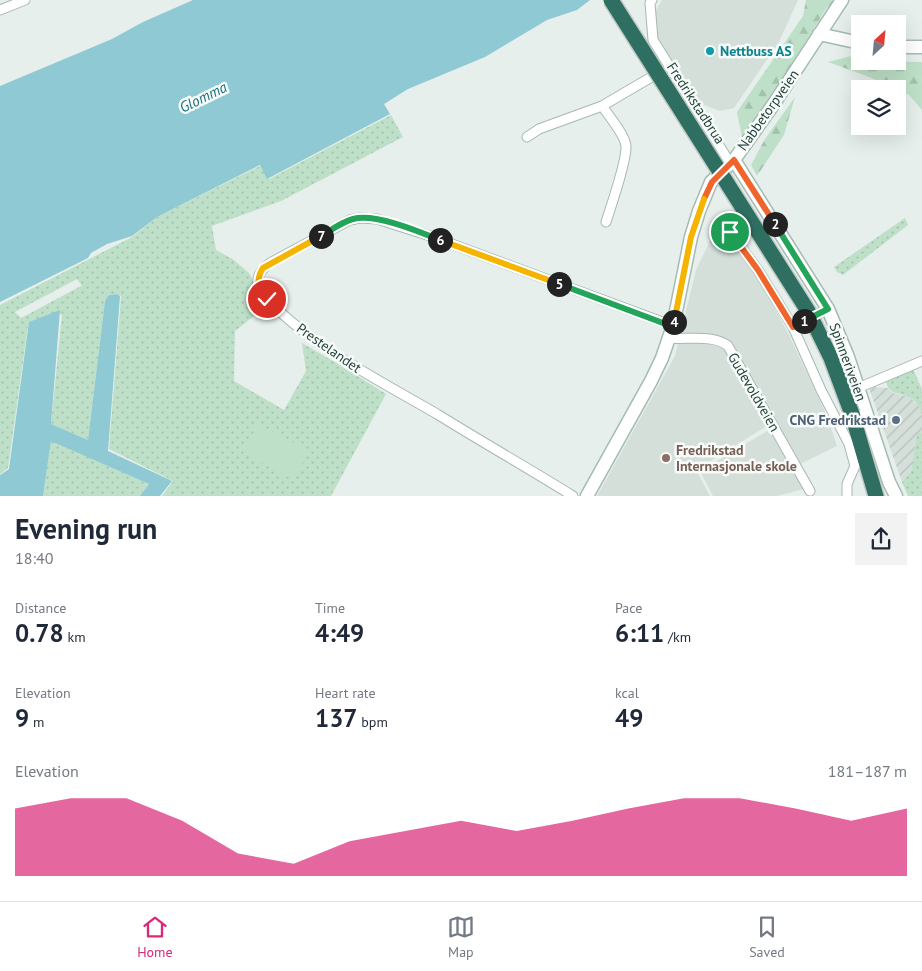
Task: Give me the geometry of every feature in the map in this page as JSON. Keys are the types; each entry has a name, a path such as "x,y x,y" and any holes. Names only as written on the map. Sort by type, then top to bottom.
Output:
{"highway":[{"name":"Fredrikstadbrua","path":"611,0 808,311 830,358 852,414 876,496"}],"main road":[{"name":"Nabbetorpveien","path":"587,496 651,381 672,332 689,246 699,211 712,182 732,161 774,105 842,0"},
{"path":"819,34 851,41"},
{"path":"906,47 922,47"},
{"name":"Spinneriveien","path":"732,161 828,309 848,357 889,482 896,496"}],"street":[{"path":"0,10 25,0"},
{"path":"652,0 650,2 653,40 732,161"},
{"path":"527,137 539,129 602,106 669,67"},
{"path":"602,106 621,135 626,147 606,222"},
{"name":"Prestelandet","path":"573,496 317,343 267,299 260,290 259,274 263,268 350,220 369,218 430,236 672,332"},
{"path":"730,232 758,270 793,327 849,444 854,466 847,484 847,496"},
{"path":"793,327 828,309"},
{"name":"Gudevoldveien","path":"672,332 683,340 714,339 728,346 810,491"},
{"path":"858,388 922,361"}],"shaded area":[{"path":"662,0 798,0 779,42 734,108 720,111 699,103 655,34 653,15"},
{"path":"731,227 789,335 827,416 837,446 798,465 775,421 696,470 710,496 597,496 675,356 696,270 712,237"},
{"path":"868,385 870,387 888,388 893,393 910,397 919,407 922,416 922,433 917,435 911,471 902,482"},
{"path":"769,430 804,489 777,496 713,496 700,471"}],"green space":[{"path":"806,0 835,0 826,9 775,92 742,137 737,112 803,16"},
{"path":"851,56 851,70 906,70 906,62 922,62 922,110 906,93 906,80 876,80 828,62"},
{"path":"795,97 784,135 757,176 751,165 765,139"},
{"path":"391,115 403,137 281,201 212,226 216,250 234,260 249,273 268,305 235,331 234,381 284,410 306,371 302,343 386,394 331,496 162,496 173,481 109,449 121,296 117,294 109,295 105,301 88,440 51,424 62,314 28,326 8,468 0,474 0,305 132,237 157,217 260,166 269,179","holes":["77,279 82,286 21,318 15,312"]},
{"path":"905,218 908,225 843,275 837,272 834,267"},
{"path":"913,369 922,389 922,416 914,400 892,391 886,382"},
{"path":"258,424 309,451 294,480 243,453"},
{"path":"922,433 922,496 908,496 902,482 911,471 917,434"},
{"path":"51,440 149,484 140,496 43,496"}],"water":[{"name":"Glomma","path":"193,0 590,0 577,10 547,20 485,57 408,89 384,104 390,114 267,179 260,165 157,217 132,236 107,244 91,253 88,258 0,302 0,86 112,39 143,22"},
{"path":"117,294 120,296 108,451 172,481 160,496 140,496 149,484 51,441 43,496 0,496 0,475 9,469 29,322 60,310 51,424 88,440 105,301 109,295"}],"place":[{"name":"Nettbuss AS","path":"710,51"},
{"name":"CNG Fredrikstad","path":"896,420"},
{"name":"Fredrikstad Internasjonale skole","path":"666,458"}],"route":[{"path":"267,299 260,290 258,283 259,274 263,268 350,220 369,218 430,236 673,326 691,237 699,211 712,182 734,160 828,309 793,327 758,270 730,232"}]}
